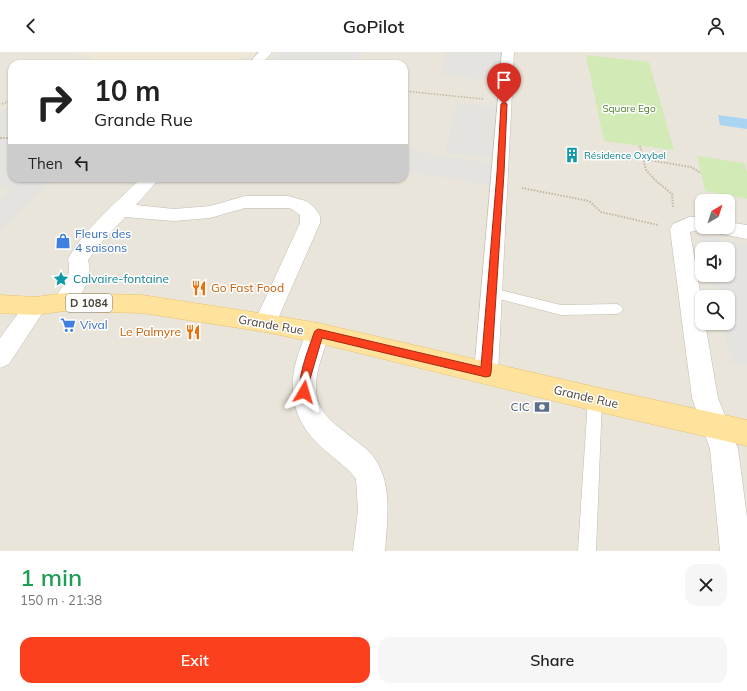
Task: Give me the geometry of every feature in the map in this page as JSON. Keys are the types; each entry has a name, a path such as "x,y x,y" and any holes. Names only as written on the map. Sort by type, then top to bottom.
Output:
{"main road":[{"name":"Grande Rue","path":"0,304 36,306 64,302 142,304 265,323 318,333 486,373 594,407 747,432"}],"street":[{"path":"259,60 266,52"},
{"path":"486,373 508,52"},
{"path":"64,302 80,277 81,268 78,259 94,238 147,182"},
{"path":"121,210 174,214 210,212 245,202 288,202 299,205 307,210 311,216 310,222 265,323"},
{"path":"695,224 689,224 680,229 705,398 724,450 736,551"},
{"path":"735,230 747,232"},
{"path":"0,357 36,306"},
{"path":"318,333 305,379 304,392 306,406 310,414 327,434 366,469 373,493 369,551"}],"lane":[{"path":"492,293 561,310 616,308"},
{"path":"588,551 594,407"}],"path":[{"path":"408,91 504,102"},
{"path":"2,104 8,102"},
{"path":"640,146 646,170 655,180 672,194 674,211"},
{"path":"643,159 691,167 701,173"},
{"path":"500,184 589,201 601,212 659,225"}],"shaded area":[{"path":"0,52 747,52 747,551 0,551"},
{"path":"73,52 257,52 254,55 242,57 239,60 90,60 92,57"},
{"path":"279,52 362,52 358,60 272,60"},
{"path":"445,52 502,52 499,81 441,75"},
{"path":"456,103 499,107 494,159 445,153"},
{"path":"8,108 8,133 4,137 8,138 8,182 50,182 0,231 0,199 12,188 0,186 0,111"},
{"path":"408,147 433,155 494,163 493,186 408,172"},
{"path":"702,236 747,244 747,366 731,363 724,330 735,330 735,290 714,290 713,282 735,282 735,242 703,242"}],"green space":[{"name":"Square Ego","path":"586,55 649,62 674,150 604,141"},
{"path":"697,156 744,163 747,172 747,199 735,197 735,194 721,194 705,191"}],"water":[{"path":"718,115 747,119 747,129 720,125"}],"place":[{"name":"Résidence Oxybel","path":"572,155"},
{"name":"Fleurs des 4 saisons","path":"63,241"},
{"name":"Calvaire-fontaine","path":"61,279"},
{"name":"Go Fast Food","path":"199,288"},
{"name":"Vival","path":"68,325"},
{"name":"Le Palmyre","path":"193,332"},
{"name":"CIC","path":"542,407"}],"route":[{"path":"304,392 305,379 318,333 486,373 501,173 504,104"}]}
